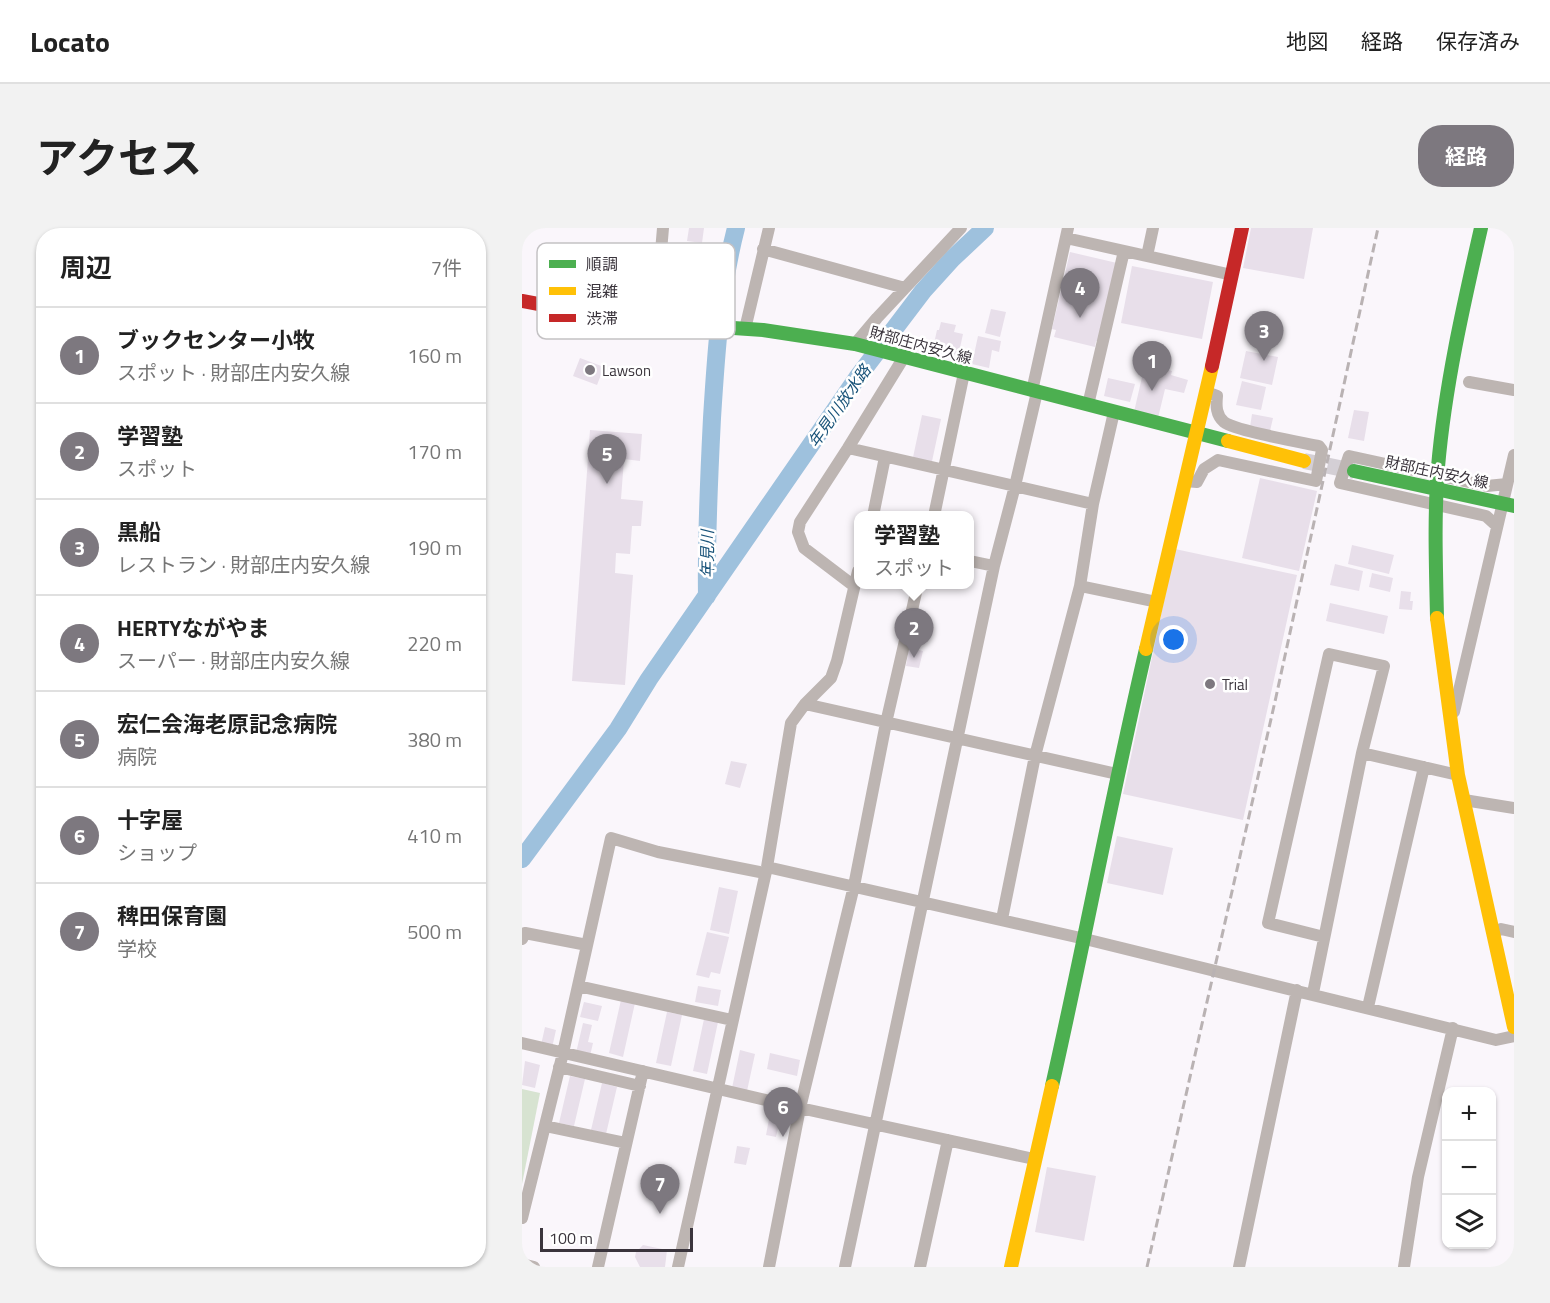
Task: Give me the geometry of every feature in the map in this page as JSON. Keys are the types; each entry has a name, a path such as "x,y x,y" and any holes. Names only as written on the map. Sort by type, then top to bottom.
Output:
{"street":[{"path":"662,243 663,228"},
{"path":"742,329 769,228"},
{"path":"859,345 877,318 961,228"},
{"path":"1147,256 1153,228"},
{"path":"1011,1267 1085,939 1117,774 1197,434 1242,228"},
{"path":"1481,228 1456,340 1444,414 1437,478 1435,536 1437,618 1458,775 1514,1027"},
{"path":"845,1267 956,739 994,566 1015,486 1067,233 1125,251 1232,275"},
{"path":"763,249 905,288"},
{"path":"1088,405 1125,251"},
{"name":"財部庄内安久線","path":"522,301 537,304"},
{"name":"財部庄内安久線","path":"735,329 762,330 859,345 1304,460"},
{"path":"678,1267 766,870 790,723 831,678 854,586 804,548 798,532 800,522 848,448 902,357"},
{"path":"935,511 964,373"},
{"path":"1469,382 1514,390"},
{"path":"1185,481 1197,482 1204,469 1210,463 1218,460 1316,481 1322,450 1319,447 1237,428 1224,422 1216,411 1217,396 1206,392"},
{"path":"1002,920 1035,756 1080,586 1093,504 1114,411"},
{"path":"848,448 1093,504"},
{"path":"1452,719 1497,526 1508,505 1507,484 1514,455"},
{"path":"1497,526 1486,516 1340,483 1349,456 1487,486 1507,484"},
{"path":"874,511 885,457"},
{"name":"財部庄内安久線","path":"1354,471 1508,505"},
{"path":"974,562 994,566"},
{"path":"1080,586 1156,602"},
{"path":"769,1267 800,1108 854,886 886,723 917,589"},
{"path":"1312,993 1324,937 1362,753 1384,666 1329,654 1268,922 1324,937"},
{"path":"805,704 1117,774"},
{"path":"1362,753 1458,775"},
{"path":"1368,1007 1424,767"},
{"path":"1464,800 1514,808"},
{"path":"522,1218 563,1053 611,838 658,852 854,886 1312,993 1496,1040 1514,1036"},
{"path":"1493,933 1502,929 1514,932"},
{"path":"522,939 525,933 587,945"},
{"path":"578,986 732,1020"},
{"path":"1239,1267 1297,990"},
{"path":"1404,1267 1418,1177 1453,1028"},
{"path":"522,1043 800,1108 1034,1159"},
{"path":"559,1067 640,1086"},
{"path":"598,1267 643,1071"},
{"path":"545,1126 626,1143"},
{"path":"920,1267 948,1140"},
{"path":"522,1264 534,1267"}],"green space":[{"path":"522,1089 540,1093 522,1184"}],"building":[{"path":"689,228 704,228 702,243 687,241"},
{"path":"1251,228 1313,228 1304,279 1243,268"},
{"path":"1070,252 1117,263 1099,342 1096,341 1095,347 1054,337 1056,330 1052,329"},
{"path":"1132,266 1213,282 1202,339 1121,323"},
{"path":"991,309 1006,312 1000,337 985,333"},
{"path":"941,322 956,325 954,332 963,334 958,357 941,353 941,349 933,348"},
{"path":"978,336 1001,341 999,352 992,350 989,368 972,364"},
{"path":"1246,351 1278,357 1272,385 1240,378"},
{"path":"580,358 604,367 597,385 573,376"},
{"path":"1145,364 1172,371 1171,375 1188,380 1184,393 1165,389 1158,418 1134,412"},
{"path":"1108,378 1135,384 1130,402 1104,396"},
{"path":"1242,381 1266,387 1261,410 1236,405"},
{"path":"1354,410 1369,412 1364,441 1348,438"},
{"path":"1252,414 1273,418 1270,431 1250,427"},
{"path":"922,415 941,419 931,466 912,462"},
{"path":"590,430 642,434 640,461 624,459 621,499 643,501 641,526 632,526 630,554 616,553 615,573 633,575 625,685 572,681"},
{"path":"1260,478 1317,491 1299,571 1242,558"},
{"path":"1352,545 1394,555 1389,574 1348,564"},
{"name":"Trial","path":"1175,549 1297,575 1243,820 1123,794"},
{"path":"1335,564 1363,571 1359,591 1330,585"},
{"path":"1372,573 1393,578 1390,592 1369,587"},
{"path":"1401,591 1411,592 1412,610 1399,609"},
{"path":"1330,603 1388,616 1384,634 1326,621"},
{"path":"909,648 923,651 919,668 906,666"},
{"path":"731,761 747,764 740,788 725,784"},
{"path":"1117,836 1173,848 1163,895 1107,883"},
{"path":"719,887 738,891 729,934 710,930"},
{"path":"707,932 729,937 720,974 711,972 709,978 696,975"},
{"path":"698,986 721,990 718,1006 695,1002"},
{"path":"621,1000 635,1003 623,1057 609,1053"},
{"path":"584,1002 602,1006 598,1021 580,1017"},
{"path":"667,1012 682,1015 671,1066 656,1063"},
{"path":"704,1019 718,1022 707,1074 693,1071"},
{"path":"583,1023 592,1025 588,1042 593,1043 590,1056 576,1053"},
{"path":"545,1027 556,1030 552,1048 541,1045"},
{"path":"740,1050 755,1054 747,1091 732,1088"},
{"path":"770,1053 800,1060 797,1076 767,1069"},
{"path":"525,1061 540,1065 535,1088 522,1085"},
{"path":"570,1076 585,1079 574,1126 559,1123"},
{"path":"602,1083 617,1087 606,1134 591,1130"},
{"path":"770,1114 781,1116 776,1137 766,1135"},
{"path":"782,1115 789,1116 787,1132 779,1130"},
{"path":"737,1146 750,1148 746,1165 734,1163"},
{"path":"1047,1167 1096,1176 1084,1241 1035,1232"},
{"path":"643,1245 667,1250 665,1267 640,1267 635,1257 636,1252"}],"waterway":[{"name":"年見川","path":"733,243 736,228"},
{"name":"年見川放水路","path":"522,859 618,729 649,679 857,378 923,291 985,228"},
{"name":"年見川","path":"707,596 708,507 718,339"}],"tunnel":[{"path":"1304,461 1354,471"}],"railway":[{"path":"1147,1267 1276,697 1378,228"}],"traffic: fast":[{"path":"1437,618 1436,505 1441,437 1455,347 1481,228"},
{"path":"735,328 855,344 1228,441"},
{"path":"1354,471 1514,506"},
{"path":"1052,1086 1146,649"}],"traffic: slow":[{"path":"1146,649 1212,366"},
{"path":"1228,441 1304,461"},
{"path":"1437,618 1458,775 1514,1027"},
{"path":"1011,1267 1052,1086"}],"traffic: jam":[{"path":"1212,366 1242,228"},
{"path":"522,301 537,304"}],"place":[{"name":"HERTYながやま","path":"1080,318"},
{"name":"黒船","path":"1264,361"},
{"name":"Lawson","path":"590,370"},
{"name":"ブックセンター小牧","path":"1152,391"},
{"name":"宏仁会海老原記念病院","path":"607,484"},
{"name":"学習塾","path":"914,658"},
{"name":"Trial","path":"1210,684"},
{"name":"十字屋","path":"783,1137"},
{"name":"稗田保育園","path":"660,1214"}]}
